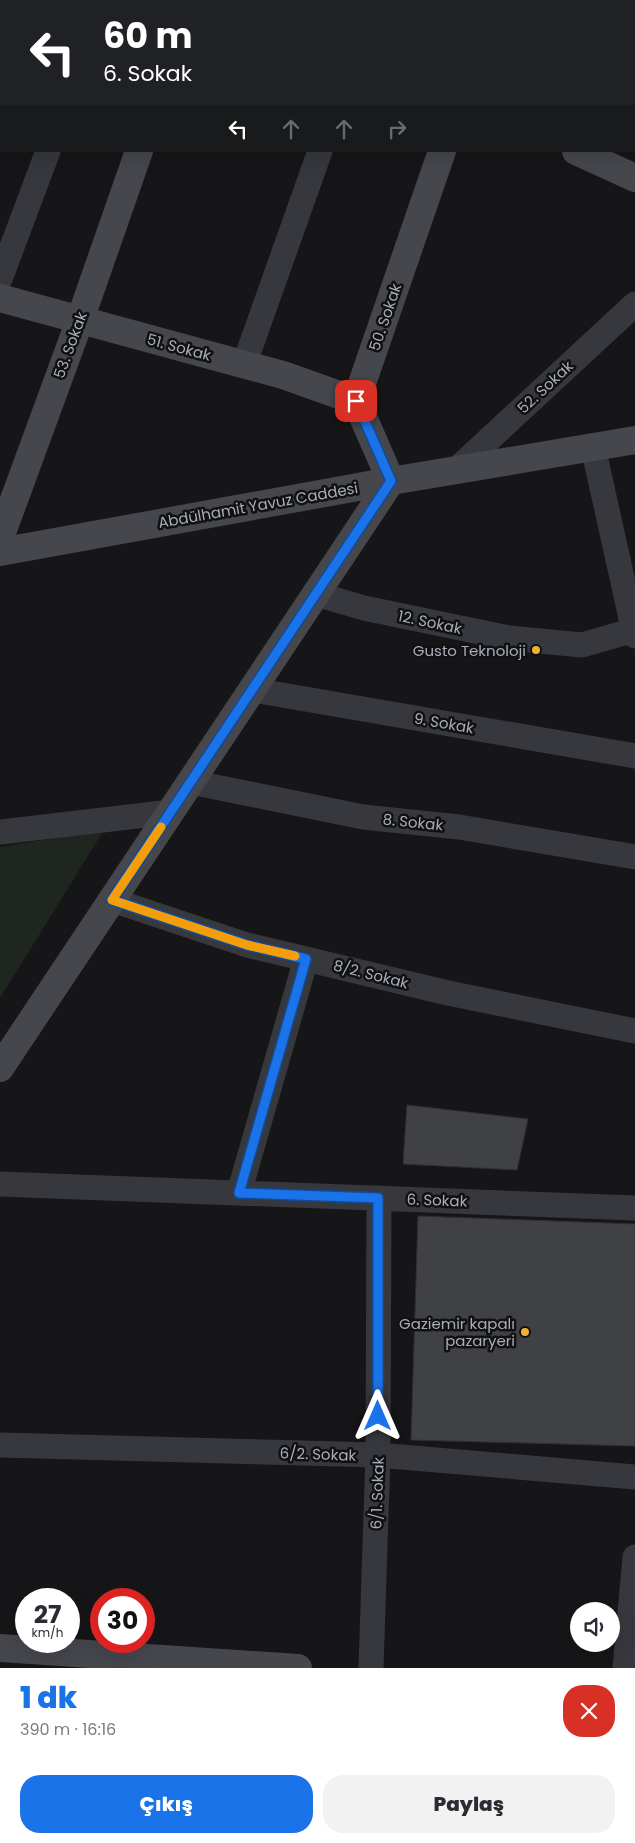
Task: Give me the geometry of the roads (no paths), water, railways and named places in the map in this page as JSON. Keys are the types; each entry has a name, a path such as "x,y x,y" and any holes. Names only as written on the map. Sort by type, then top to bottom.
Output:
{"street":[{"path":"0,279 48,152"},
{"name":"53. Sokak","path":"0,538 80,320 139,152"},
{"path":"244,365 320,152"},
{"name":"50. Sokak","path":"356,401 442,152"},
{"path":"578,152 635,178"},
{"name":"51. Sokak","path":"0,298 244,365 356,401"},
{"name":"52. Sokak","path":"456,470 635,304"},
{"path":"0,1068 391,481 356,401"},
{"name":"Abdülhamit Yavuz Caddesi","path":"0,552 391,481 635,440"},
{"path":"593,447 634,626"},
{"name":"12. Sokak","path":"316,594 364,608 509,638 582,645 634,626"},
{"name":"9. Sokak","path":"253,690 635,756"},
{"name":"8. Sokak","path":"191,782 363,817 459,827 635,857"},
{"path":"0,832 171,812"},
{"name":"8/2. Sokak","path":"112,900 247,945 448,993 635,1031"},
{"path":"239,1193 306,959"},
{"name":"6. Sokak","path":"0,1184 635,1208"},
{"name":"6/1. Sokak","path":"371,1668 378,1455 378,1198"},
{"name":"6/2. Sokak","path":"0,1445 378,1455 635,1477"},
{"path":"624,1668 635,1557"},
{"path":"0,1648 298,1668"}],"place":[{"name":"Gusto Teknoloji","path":"536,650"},
{"name":"Gaziemir kapalı pazaryeri","path":"525,1332"}]}
